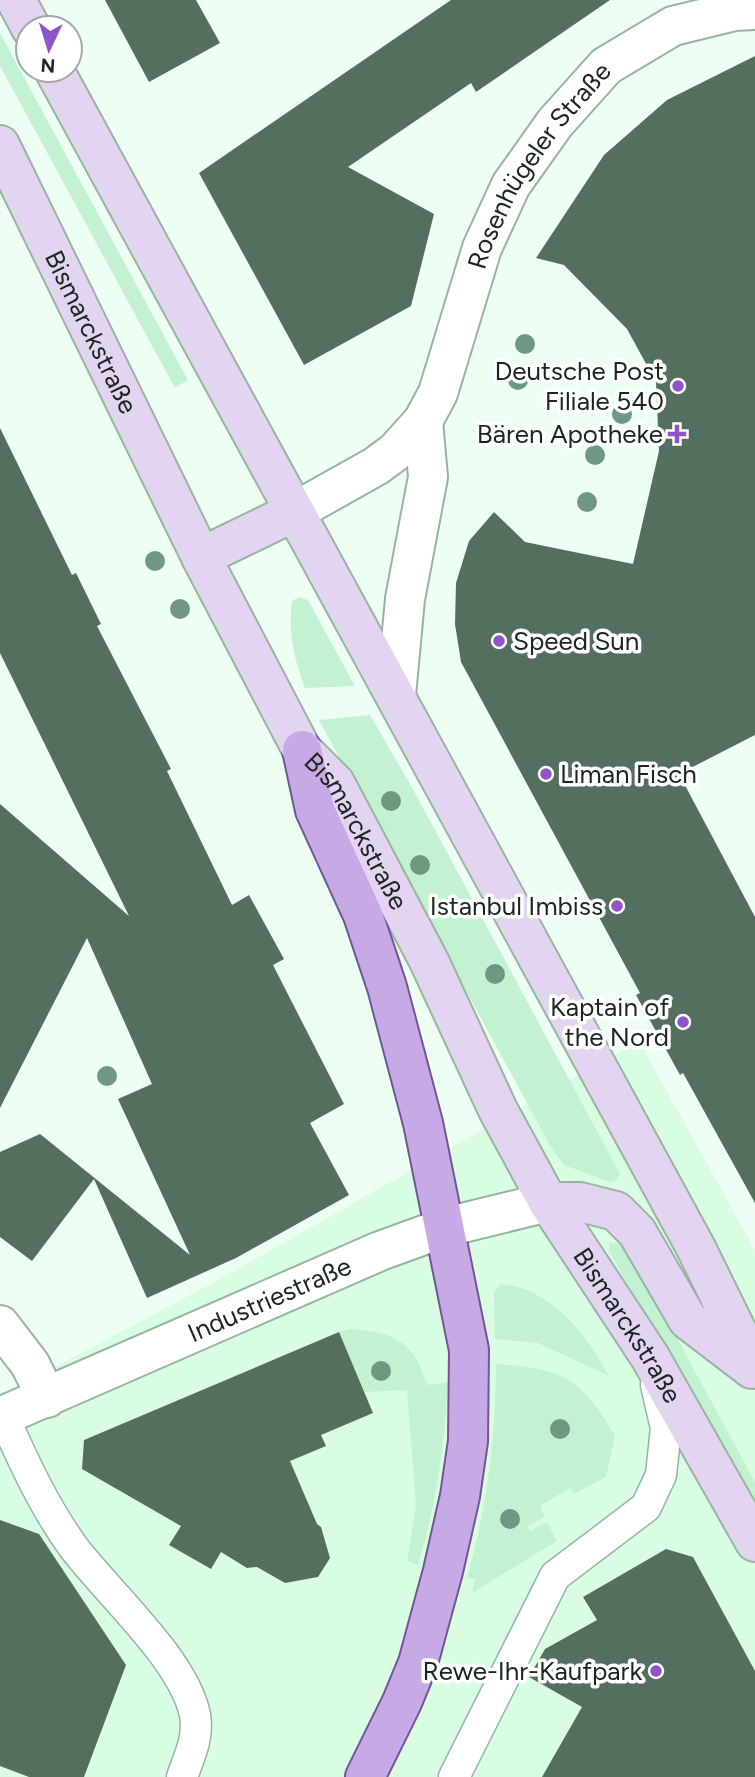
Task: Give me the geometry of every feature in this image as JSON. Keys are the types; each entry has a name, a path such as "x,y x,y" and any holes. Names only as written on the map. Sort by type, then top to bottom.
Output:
{"main road":[{"path":"62,84 696,1248 755,1370"},
{"name":"Bismarckstraße","path":"0,145 201,557 302,750 335,783 429,961 498,1110 548,1202 650,1357 755,1542"},
{"path":"201,557 293,512"},
{"path":"302,750 315,810 363,915 387,987 423,1123 469,1350 471,1392 460,1496 443,1571 418,1663 365,1777"},
{"path":"548,1202 580,1202 616,1211 637,1232 688,1320 755,1370"}],"street":[{"name":"Rosenhügeler Straße","path":"293,512 376,466 395,452 423,421 442,383 482,248 511,184 555,124 606,66 673,26 734,11 755,10"},
{"path":"396,695 405,599 428,477 423,421"},
{"name":"Industriestraße","path":"1,1417 342,1267 446,1227 548,1202"},
{"path":"0,1325 30,1364 47,1398"}],"lane":[{"path":"453,1777 555,1576 646,1507 660,1475 666,1428 650,1357"},
{"path":"1,1417 50,1513 74,1547 171,1664 188,1692 195,1717 196,1740 181,1777"}],"shaded area":[{"path":"0,33 14,59 14,84 28,84 188,380 175,388 0,66"},
{"path":"299,597 308,600 355,686 305,688 291,635 292,601"},
{"path":"370,715 414,791 620,1174 616,1180 610,1182 564,1165 552,1149 319,720"},
{"path":"639,1041 755,1250 755,1777 0,1777 0,1396 209,1285"},
{"path":"609,1242 621,1245 640,1270 755,1482 755,1513 609,1251"},
{"path":"501,1284 536,1294 566,1316 590,1345 609,1376 538,1343 495,1339 494,1292"},
{"path":"350,1329 390,1336 409,1349 416,1358 427,1385 448,1382 439,1474 418,1565 407,1561 416,1505 407,1390 364,1392 339,1332"},
{"path":"496,1364 538,1369 568,1380 591,1400 615,1435 606,1477 574,1494 570,1488 540,1506 545,1517 527,1526 530,1531 547,1522 557,1541 472,1593 475,1579 467,1578 489,1472"}],"building":[{"path":"105,0 196,0 220,43 149,82"},
{"path":"451,0 610,0 476,92 471,83 348,167 434,214 411,306 304,365 199,173"},
{"path":"755,56 755,735 679,774 755,917 755,1203 636,995 640,993 461,662 455,624 456,583 469,541 494,512 525,542 633,564 659,451 656,382 627,329 564,265 536,258 604,155 667,100"},
{"path":"0,428 72,575 76,573 101,624 97,626 171,769 167,771 232,905 249,895 284,959 273,965 344,1104 310,1123 349,1195 236,1258 147,1298 94,1179 32,1261 0,1237 0,1152 40,1134 190,1255 118,1099 152,1084 87,938 0,1108 0,804 129,916 0,653"},
{"path":"339,1332 373,1413 321,1435 326,1446 290,1461 317,1524 321,1527 330,1558 318,1577 285,1583 257,1567 247,1568 221,1552 211,1569 169,1545 181,1526 82,1469 84,1440"},
{"path":"0,1520 39,1534 126,1665 84,1777 29,1777 0,1766"},
{"path":"666,1549 693,1557 755,1671 755,1777 542,1777 582,1707 529,1677 545,1649 597,1620 583,1597"}],"place":[{"name":"Deutsche Post Filiale 540","path":"678,386"},
{"name":"Bären Apotheke","path":"677,434"},
{"name":"Speed Sun","path":"499,641"},
{"name":"Liman Fisch","path":"546,774"},
{"name":"Istanbul Imbiss","path":"617,906"},
{"name":"Kaptain of the Nord","path":"683,1022"},
{"name":"Rewe-Ihr-Kaufpark","path":"656,1671"}]}
